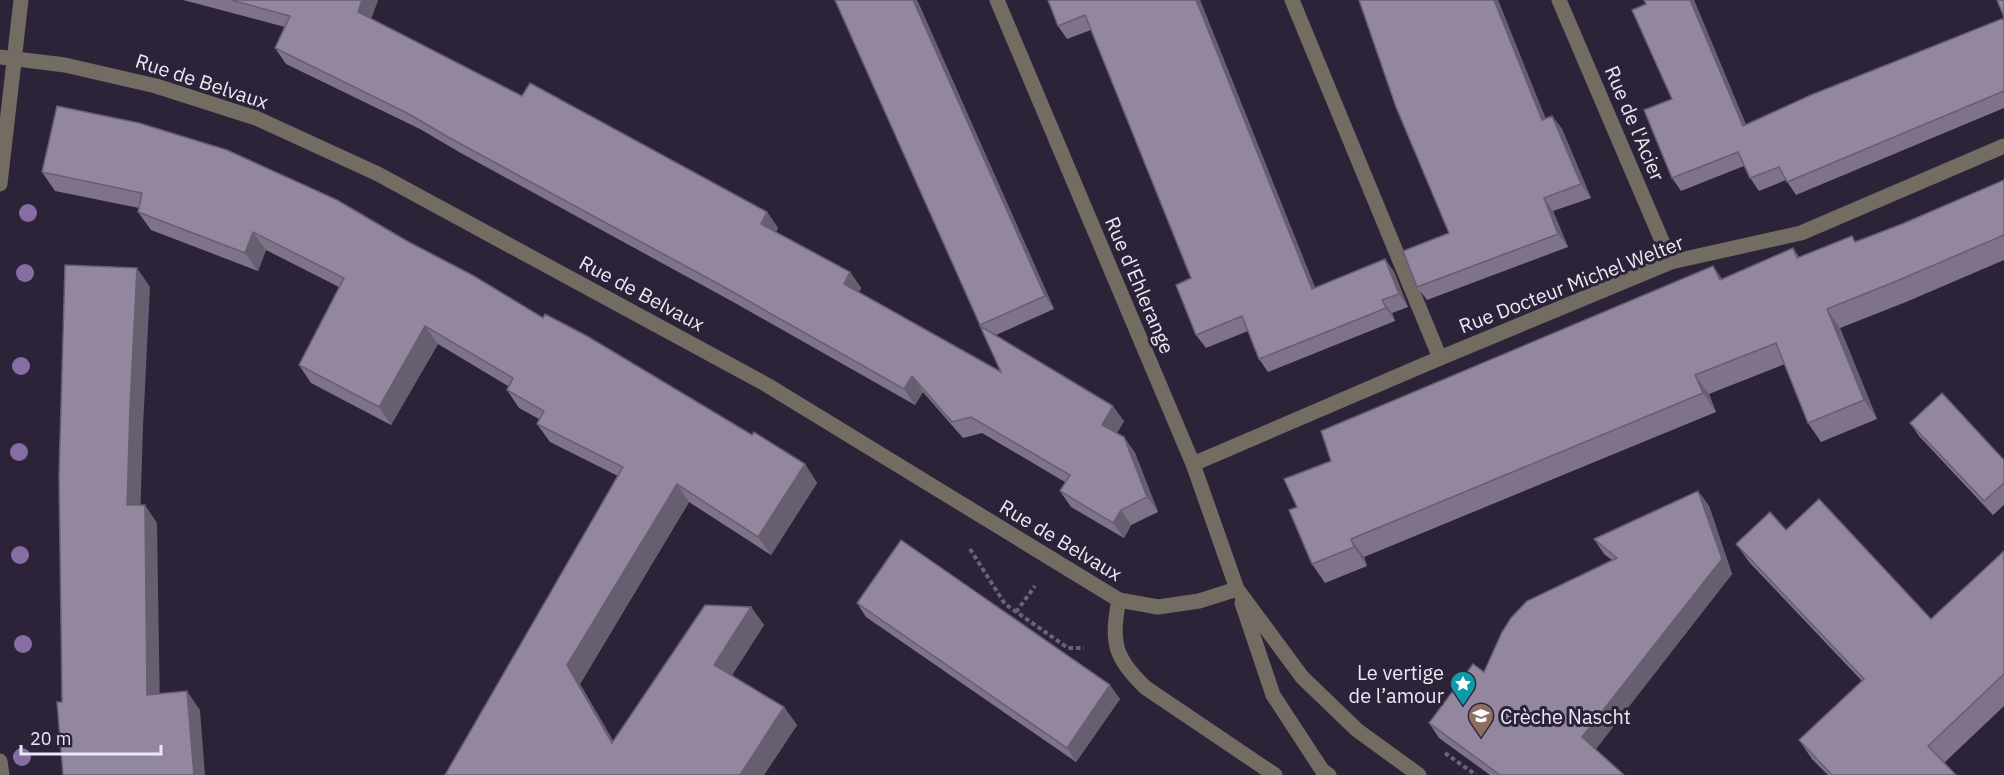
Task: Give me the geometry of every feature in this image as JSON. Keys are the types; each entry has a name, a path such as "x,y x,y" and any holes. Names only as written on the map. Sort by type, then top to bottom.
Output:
{"street":[{"path":"0,184 7,58 21,0"},
{"name":"Rue d'Ehlerange","path":"997,0 1193,464 1237,589"},
{"path":"1292,0 1440,358"},
{"name":"Rue de l'Acier","path":"1559,0 1671,262"},
{"name":"Rue de Belvaux","path":"7,58 64,65 156,86 256,118 378,174 767,385 1119,600 1158,607 1199,602 1237,589"},
{"name":"Rue Docteur Michel Welter","path":"1193,464 1671,262 1801,233 2004,146"},
{"path":"1237,589 1273,695 1322,770 1329,775"},
{"path":"1237,589 1302,677 1357,730 1419,775"},
{"path":"1119,600 1114,623 1117,648 1128,671 1146,688 1275,775"},
{"path":"0,761 2,775"}],"path":[{"path":"968,545 1005,604 1068,648"},
{"path":"1437,748 1476,775"}],"building":[{"path":"231,0 362,0 358,12 522,96 530,83 767,212 761,224 850,272 844,284 1001,372 980,326 1113,406 1102,425 1124,437 1147,497 1121,510 1113,523 1060,491 1070,475 971,417 952,422 912,376 904,389 409,114 275,48 290,16"},
{"path":"835,0 913,0 1045,296 980,325"},
{"path":"1048,0 1196,0 1312,289 1385,259 1399,294 1382,300 1386,308 1259,359 1242,316 1196,335 1176,285 1191,278 1085,15 1058,26"},
{"path":"1359,0 1494,0 1542,120 1552,116 1581,184 1544,198 1558,234 1417,287 1403,251 1449,233 1396,107"},
{"path":"1644,0 1690,0 1743,126 1811,95 2004,18 2004,91 1787,182 1779,167 1750,178 1738,152 1672,178 1644,110 1672,99 1632,10 1646,4"},
{"path":"1997,0 2004,0 2004,17"},
{"path":"57,106 139,123 227,150 337,200 407,241 474,276 543,318 545,314 587,336 752,435 754,432 805,464 758,537 677,484 567,665 612,743 705,605 751,607 714,665 784,707 740,775 445,775 623,467 537,424 544,411 507,390 513,378 425,326 379,407 299,365 344,278 253,232 245,253 138,212 142,193 42,172"},
{"path":"2004,180 2004,235 1827,309 1864,400 1808,423 1776,343 1695,375 1703,393 1351,539 1354,547 1312,564 1289,510 1297,507 1284,479 1331,461 1321,431 1713,266 1720,280 1793,248 1797,258 1852,236 1855,242"},
{"path":"65,265 137,268 127,505 145,505 147,695 187,691 194,775 63,775 57,702 62,702 59,476"},
{"path":"1942,393 2004,460 2004,483 1984,501 1910,423"},
{"path":"1698,491 1722,559 1582,737 1624,775 1500,775 1429,723 1473,664 1484,672 1502,632 1527,601 1617,558 1594,539"},
{"path":"1819,499 1931,619 2004,551 2004,674 1928,746 1956,775 1832,775 1799,740 1864,679 1736,544 1770,512 1786,530"},
{"path":"901,540 1110,685 1067,748 857,603"}],"place":[{"name":"Le vertige de l’amour","path":"1463,707"},
{"name":"Crèche Nascht","path":"1481,739"}]}
